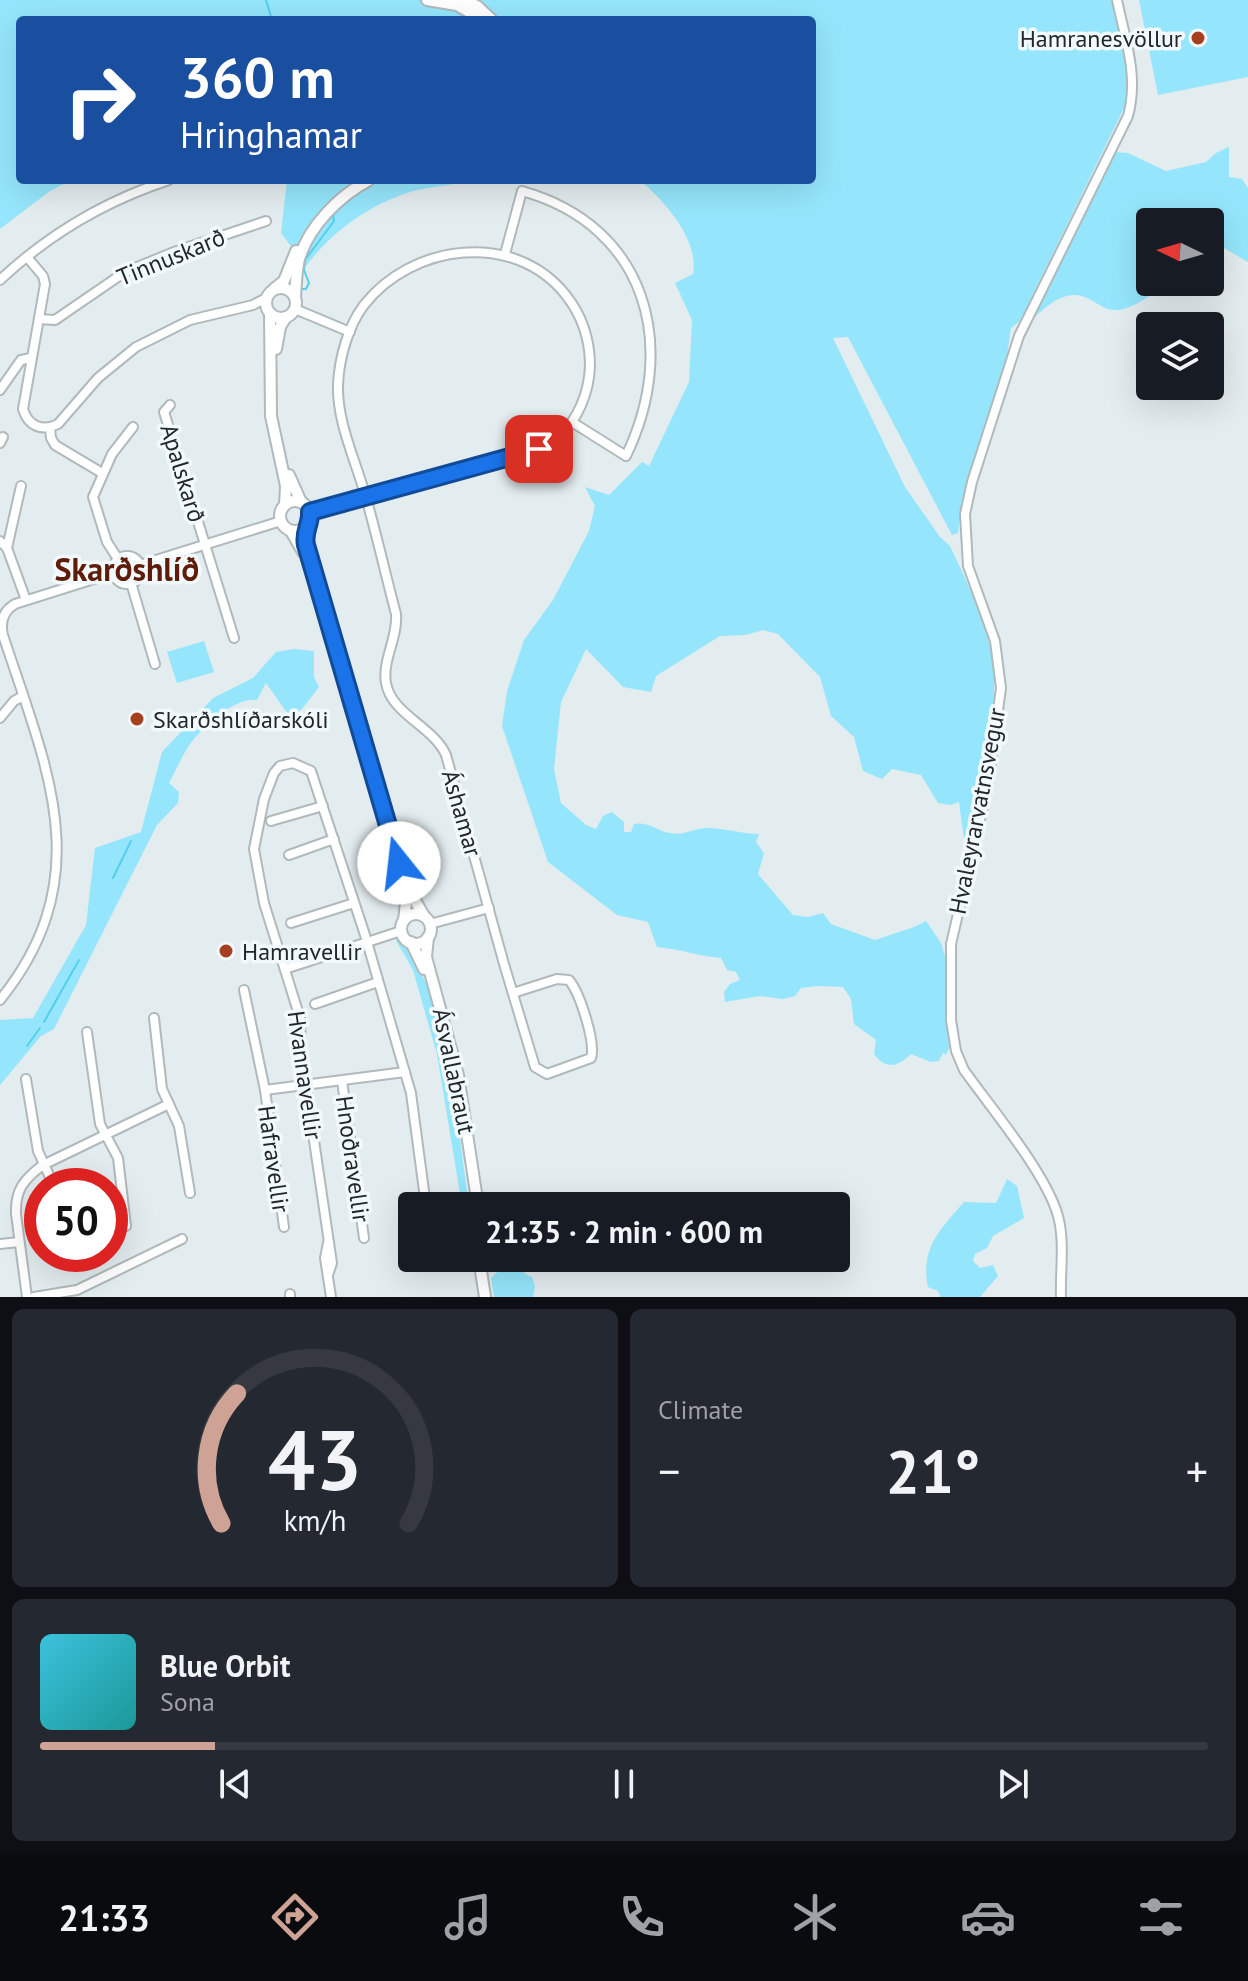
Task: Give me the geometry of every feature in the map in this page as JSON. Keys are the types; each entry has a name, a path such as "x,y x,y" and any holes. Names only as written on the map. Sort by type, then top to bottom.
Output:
{"main road":[{"path":"427,0 457,5 476,16"},
{"path":"464,0 488,16"},
{"path":"351,184 317,216 299,244 284,281 266,298 271,416 286,486 281,521 291,531 307,565 405,898 403,925 411,942 422,942 428,937 427,920 402,873 306,545 305,528 310,521 310,512 301,502 286,466 275,400 277,339 286,317 295,309 300,258 316,227 346,195 363,184"},
{"path":"274,289 284,288 295,297"},
{"path":"268,312 277,317 286,317"},
{"path":"285,505 293,501 301,502"},
{"path":"291,531 305,528"},
{"path":"403,925 415,914 427,920"},
{"name":"Ásvallabraut","path":"428,937 426,957 458,1075 476,1192"},
{"name":"Ásvallabraut","path":"411,942 425,972 449,1059 470,1192"},
{"path":"484,1272 488,1297"}],"street":[{"name":"Hvaleyrarvatnsvegur","path":"1061,1297 1061,1241 1057,1215 1040,1179 964,1070 956,1051 951,1020 951,944 988,785 1001,688 995,641 968,566 965,514 972,482 1019,336 1121,133 1131,107 1133,72 1117,0"},
{"path":"0,280 52,237 96,210 157,184"},
{"path":"505,254 522,191 561,205 601,233 616,251 639,290 651,341 651,368 644,412 626,456 572,422"},
{"name":"Tinnuskarð","path":"39,319 55,320 103,286 148,262 266,221"},
{"path":"310,512 366,498 526,454 548,445 572,422 582,403 589,378 590,352 584,326 572,303 554,280 532,265 505,254 461,253 414,264 400,272 362,307 350,332 339,374 339,405 366,498"},
{"path":"27,257 43,276 45,284 23,409 35,426 50,428 58,424 104,373 136,347 190,320 253,305 266,298"},
{"path":"253,305 268,312"},
{"path":"295,309 350,332"},
{"path":"0,390 21,360 31,358"},
{"name":"Apalskarð","path":"170,405 164,412 205,544"},
{"path":"118,559 107,542 93,504 94,494 112,454 133,427"},
{"path":"50,428 55,445 102,473"},
{"path":"21,486 4,545 26,600"},
{"name":"Áshamar","path":"366,498 396,614 385,679 390,696 439,743 446,755 513,993 535,1067 547,1074 591,1058 593,1050 588,1029 576,990 569,980 557,979 513,993"},
{"path":"140,565 281,521"},
{"path":"205,544 234,638"},
{"path":"118,559 130,556 140,565 140,574 131,583"},
{"path":"113,573 118,559"},
{"path":"0,1000 22,970 40,934 50,903 58,858 54,797 1,625 7,610 26,600 113,573"},
{"path":"113,573 120,582 131,583"},
{"path":"131,583 155,664"},
{"path":"0,718 14,701 23,696"},
{"name":"Hvannavellir","path":"323,806 311,771 297,763 277,769 269,782 254,849 256,868 300,1018 306,1086 332,1263 328,1275 331,1297"},
{"path":"271,821 323,806 405,1072 416,1122 424,1192"},
{"path":"289,855 334,839"},
{"path":"291,923 354,903"},
{"path":"427,920 489,908"},
{"path":"285,969 367,942 403,925"},
{"path":"315,1004 378,982"},
{"name":"Hafravellir","path":"244,990 265,1090 284,1227"},
{"path":"154,1018 162,1089 179,1126 190,1193"},
{"path":"87,1032 100,1124 118,1158 119,1168"},
{"name":"Hnoðravellir","path":"306,1086 405,1072"},
{"path":"26,1079 38,1151 45,1168"},
{"name":"Hnoðravellir","path":"342,1081 364,1238"},
{"name":"Hafravellir","path":"265,1090 306,1086"},
{"path":"27,1297 16,1214 17,1193 28,1176 43,1165 169,1104"},
{"path":"34,1297 77,1290 182,1239"},
{"path":"0,1244 19,1242"}],"shaded area":[{"path":"0,0 1114,0 1126,67 1124,108 1020,321 1011,328 1006,362 962,499 958,533 952,535 848,337 833,338 905,487 940,537 950,546 989,641 994,673 993,714 970,843 964,839 959,802 951,805 938,803 921,775 892,769 882,779 863,771 854,737 831,716 820,677 778,634 763,630 746,635 720,636 656,676 651,692 623,687 586,649 561,702 554,769 561,803 586,825 596,829 603,816 612,812 624,822 624,832 631,832 634,824 639,823 675,834 707,828 759,834 756,842 764,853 758,874 793,915 808,917 823,913 831,924 875,940 926,921 941,943 945,956 950,1046 946,1055 943,1053 939,1061 931,1062 911,1054 897,1064 883,1063 874,1054 876,1040 854,1024 851,999 843,987 801,988 795,996 783,999 760,996 725,1002 724,992 730,984 740,980 736,972 727,970 721,958 657,947 648,922 617,915 548,862 502,726 507,691 524,640 553,600 589,531 595,506 585,487 609,495 642,462 649,466 689,382 692,320 675,283 693,274 691,248 678,222 644,184 816,184 816,16 16,16 16,184 64,184 0,229"},
{"name":"Hamranesvöllur","path":"1139,0 1248,0 1248,77 1158,95"},
{"path":"1229,147 1229,177 1242,179 1248,188 1248,262 1224,248 1224,208 1136,208 1136,296 1149,296 1125,309 1114,310 1072,295 1050,304 1030,321 1114,152 1128,153 1166,171 1206,162"},
{"path":"287,184 453,184 401,195 370,210 329,240 306,266 281,233"},
{"path":"204,641 214,672 177,683 167,652"},
{"path":"294,649 314,651 314,677 319,687 302,709 290,717 266,683 257,700 248,700 230,708 203,729 190,744 169,783 179,792 178,803 157,825 54,1029 41,1036 0,1085 0,1020 33,1018 86,925 95,848 141,832 162,752 213,698 253,678 276,652"},
{"path":"394,937 410,951 425,979 437,1016 455,1103 467,1192 460,1192 437,1054 413,970"},
{"path":"1007,1179 1017,1186 1024,1218 993,1236 987,1248 975,1254 973,1261 980,1268 993,1265 998,1276 980,1297 941,1297 938,1291 928,1287 926,1273 934,1240 964,1202 996,1203"},
{"path":"497,1272 524,1272 532,1277 535,1286 533,1297 494,1297 491,1278"}],"waterway":[{"path":"266,0 271,16"},
{"path":"302,289 306,289 309,283 304,270 305,260 334,221 333,215"},
{"path":"113,878 131,841"},
{"path":"44,1022 79,960"},
{"path":"27,1046 40,1028"}],"place":[{"name":"Hamranesvöllur","path":"1198,38"},
{"name":"Skarðshlíðarskóli","path":"137,719"},
{"name":"Hamravellir","path":"226,951"}],"district":[{"name":"Skarðshlíð","path":"127,569"}],"route":[{"path":"399,863 306,545 305,528 310,521 310,512 539,449"}]}
